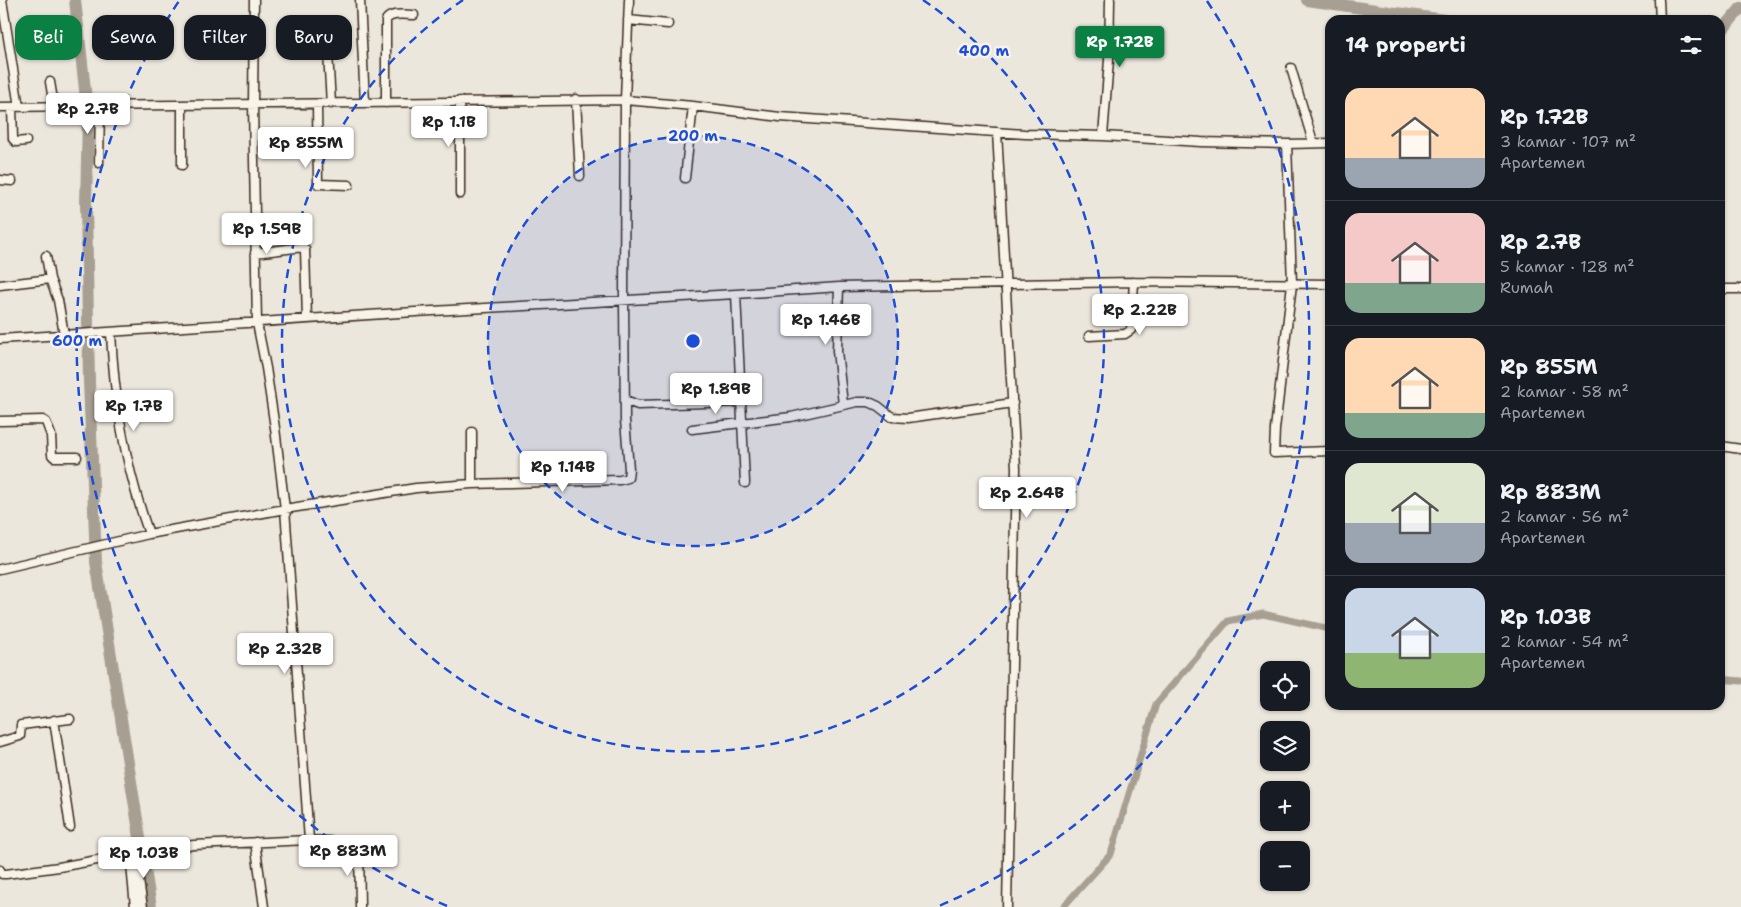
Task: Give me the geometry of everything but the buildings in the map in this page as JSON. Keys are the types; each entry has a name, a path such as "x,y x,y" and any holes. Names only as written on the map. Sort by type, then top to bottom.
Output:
{"street":[{"path":"2,0 15,107 14,141 26,141"},
{"path":"254,0 253,105 256,323 269,385 285,508 309,840"},
{"path":"360,0 365,103"},
{"path":"0,569 149,534 285,508 416,488 472,484 620,480 628,478 630,470 625,400 624,299 625,100 629,0"},
{"path":"1103,136 1109,60 1110,0"},
{"path":"1659,0 1660,15"},
{"path":"386,103 386,20 392,15 414,15"},
{"path":"628,20 668,24"},
{"path":"328,60 331,104"},
{"path":"1292,68 1313,142"},
{"path":"50,82 54,106"},
{"path":"0,107 331,104 576,99 625,100 780,117 997,132 1201,142 1287,144 1325,142"},
{"path":"576,99 580,176"},
{"path":"460,102 460,194"},
{"path":"317,104 318,184 349,185"},
{"path":"98,106 99,164"},
{"path":"182,106 182,165"},
{"path":"685,178 693,106"},
{"path":"997,132 1016,468 1007,907"},
{"path":"1287,144 1292,284 1275,429 1274,453 1325,452"},
{"path":"0,180 12,181"},
{"path":"255,253 303,247 305,249 308,319"},
{"path":"46,256 50,280 58,300 64,334"},
{"path":"0,285 50,280"},
{"path":"1089,336 1125,334 1130,330 1134,282"},
{"path":"0,339 839,287 1134,282 1325,284"},
{"path":"839,287 837,351 843,404"},
{"path":"1725,289 1741,289"},
{"path":"736,294 745,483"},
{"path":"110,332 112,369 120,422 129,467 149,534"},
{"path":"625,400 638,405 742,402"},
{"path":"692,429 791,417 843,404 869,402 878,406 883,412 892,417 908,418 1013,403"},
{"path":"0,421 43,420 46,422 51,435 52,455 54,457 77,458"},
{"path":"472,432 472,484"},
{"path":"1725,447 1741,449"},
{"path":"0,742 19,737 21,735 21,725 70,718"},
{"path":"54,720 70,827"},
{"path":"0,870 2,874 6,874 59,868 194,845 309,840 358,844 360,907"},
{"path":"255,842 264,907"},
{"path":"135,854 135,907"},
{"path":"135,854 143,907"}],"waterway":[{"path":"75,0 88,117 86,204 89,381 96,562 151,907"},
{"path":"1307,0 1410,15"},
{"path":"1725,27 1741,8"},
{"path":"1063,907 1111,854 1156,704 1228,621 1263,614 1325,628"},
{"path":"1725,679 1741,681"}]}
